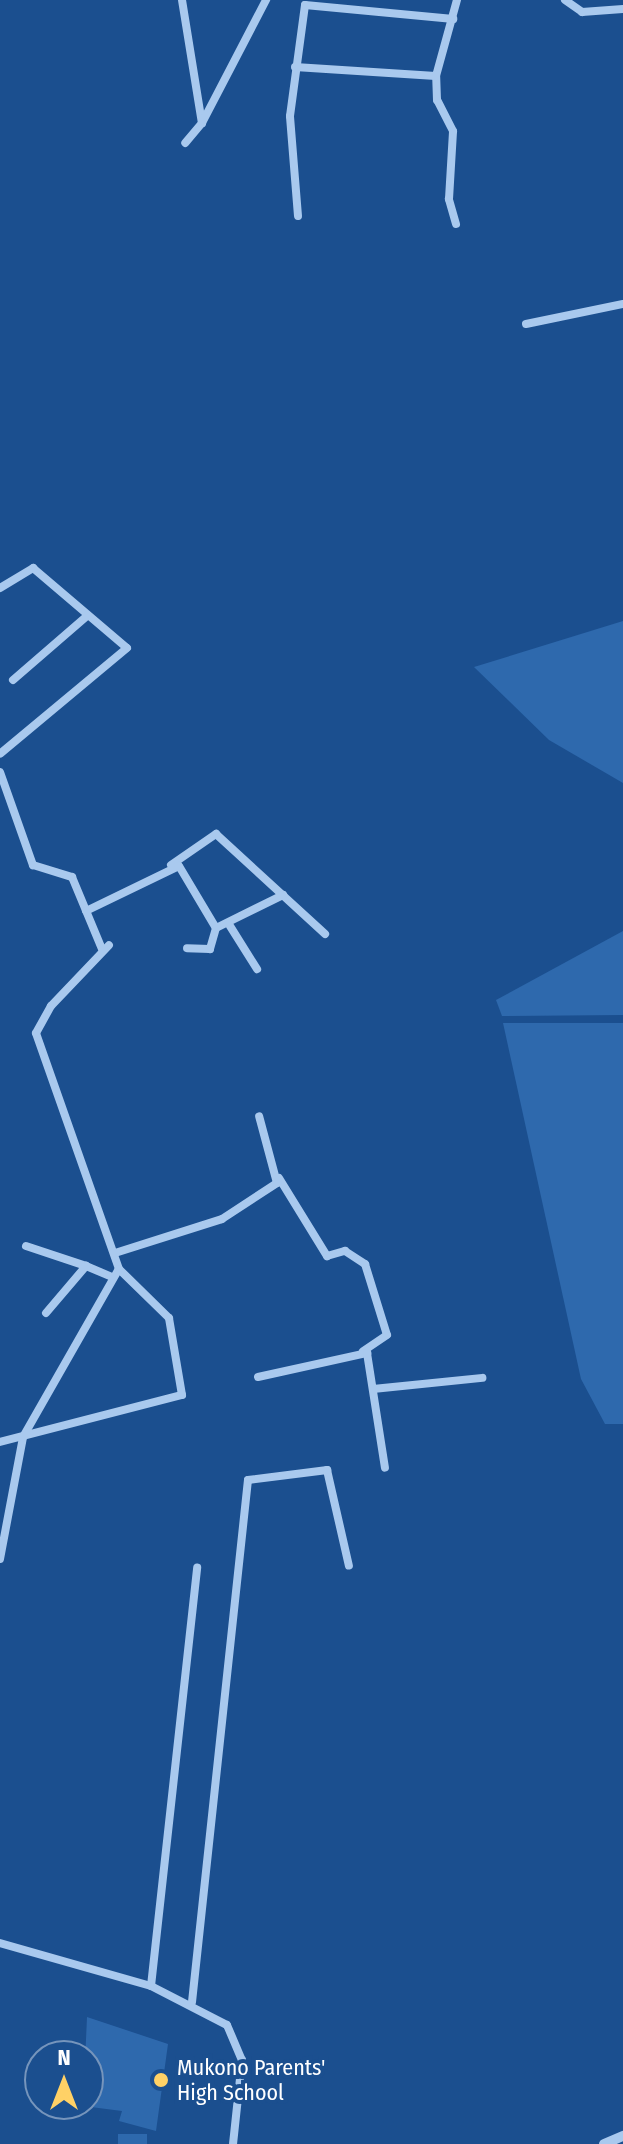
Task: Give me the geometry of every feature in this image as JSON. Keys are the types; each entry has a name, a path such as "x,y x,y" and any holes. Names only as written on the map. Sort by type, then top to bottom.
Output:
{"street":[{"path":"182,0 202,123"},
{"path":"185,143 202,123 266,0"},
{"path":"298,216 290,116 302,11 312,0 453,19"},
{"path":"456,224 449,199 453,131 437,100 436,76 457,0"},
{"path":"565,0 582,12 623,9"},
{"path":"295,67 436,76"},
{"path":"526,324 623,304"},
{"path":"0,588 33,568 127,648 0,754"},
{"path":"13,680 88,615"},
{"path":"0,772 33,865 72,877 105,947 36,1033 119,1269 169,1318 182,1395 0,1442"},
{"path":"86,911 171,865 216,834 325,934"},
{"path":"171,865 188,877 216,928 210,949 187,948"},
{"path":"216,928 230,926 283,895"},
{"path":"230,926 257,969"},
{"path":"258,1377 363,1351 387,1335 365,1264 345,1251 327,1256 279,1178 259,1116"},
{"path":"115,1253 222,1219 279,1178"},
{"path":"26,1246 112,1277"},
{"path":"46,1313 86,1266"},
{"path":"0,1559 23,1437 119,1269"},
{"path":"363,1351 373,1389 385,1468"},
{"path":"373,1389 482,1378"},
{"path":"192,2002 248,1480 327,1470 349,1566"},
{"path":"151,1986 197,1568"},
{"path":"0,1943 151,1986 192,2002 227,2025 238,2044 233,2144"},
{"path":"604,2144 623,2136"}],"shaded area":[{"path":"623,621 623,783 549,740 474,667"},
{"path":"623,931 623,1015 502,1016 496,1000"},
{"path":"503,1023 623,1023 623,1424 605,1424 581,1379"},
{"path":"87,2017 168,2044 156,2131 119,2121 122,2111 104,2109 104,2040 86,2040"},
{"path":"118,2134 147,2134 147,2144 118,2144"}],"place":[{"name":"Mukono Parents' High School","path":"161,2080"}]}
